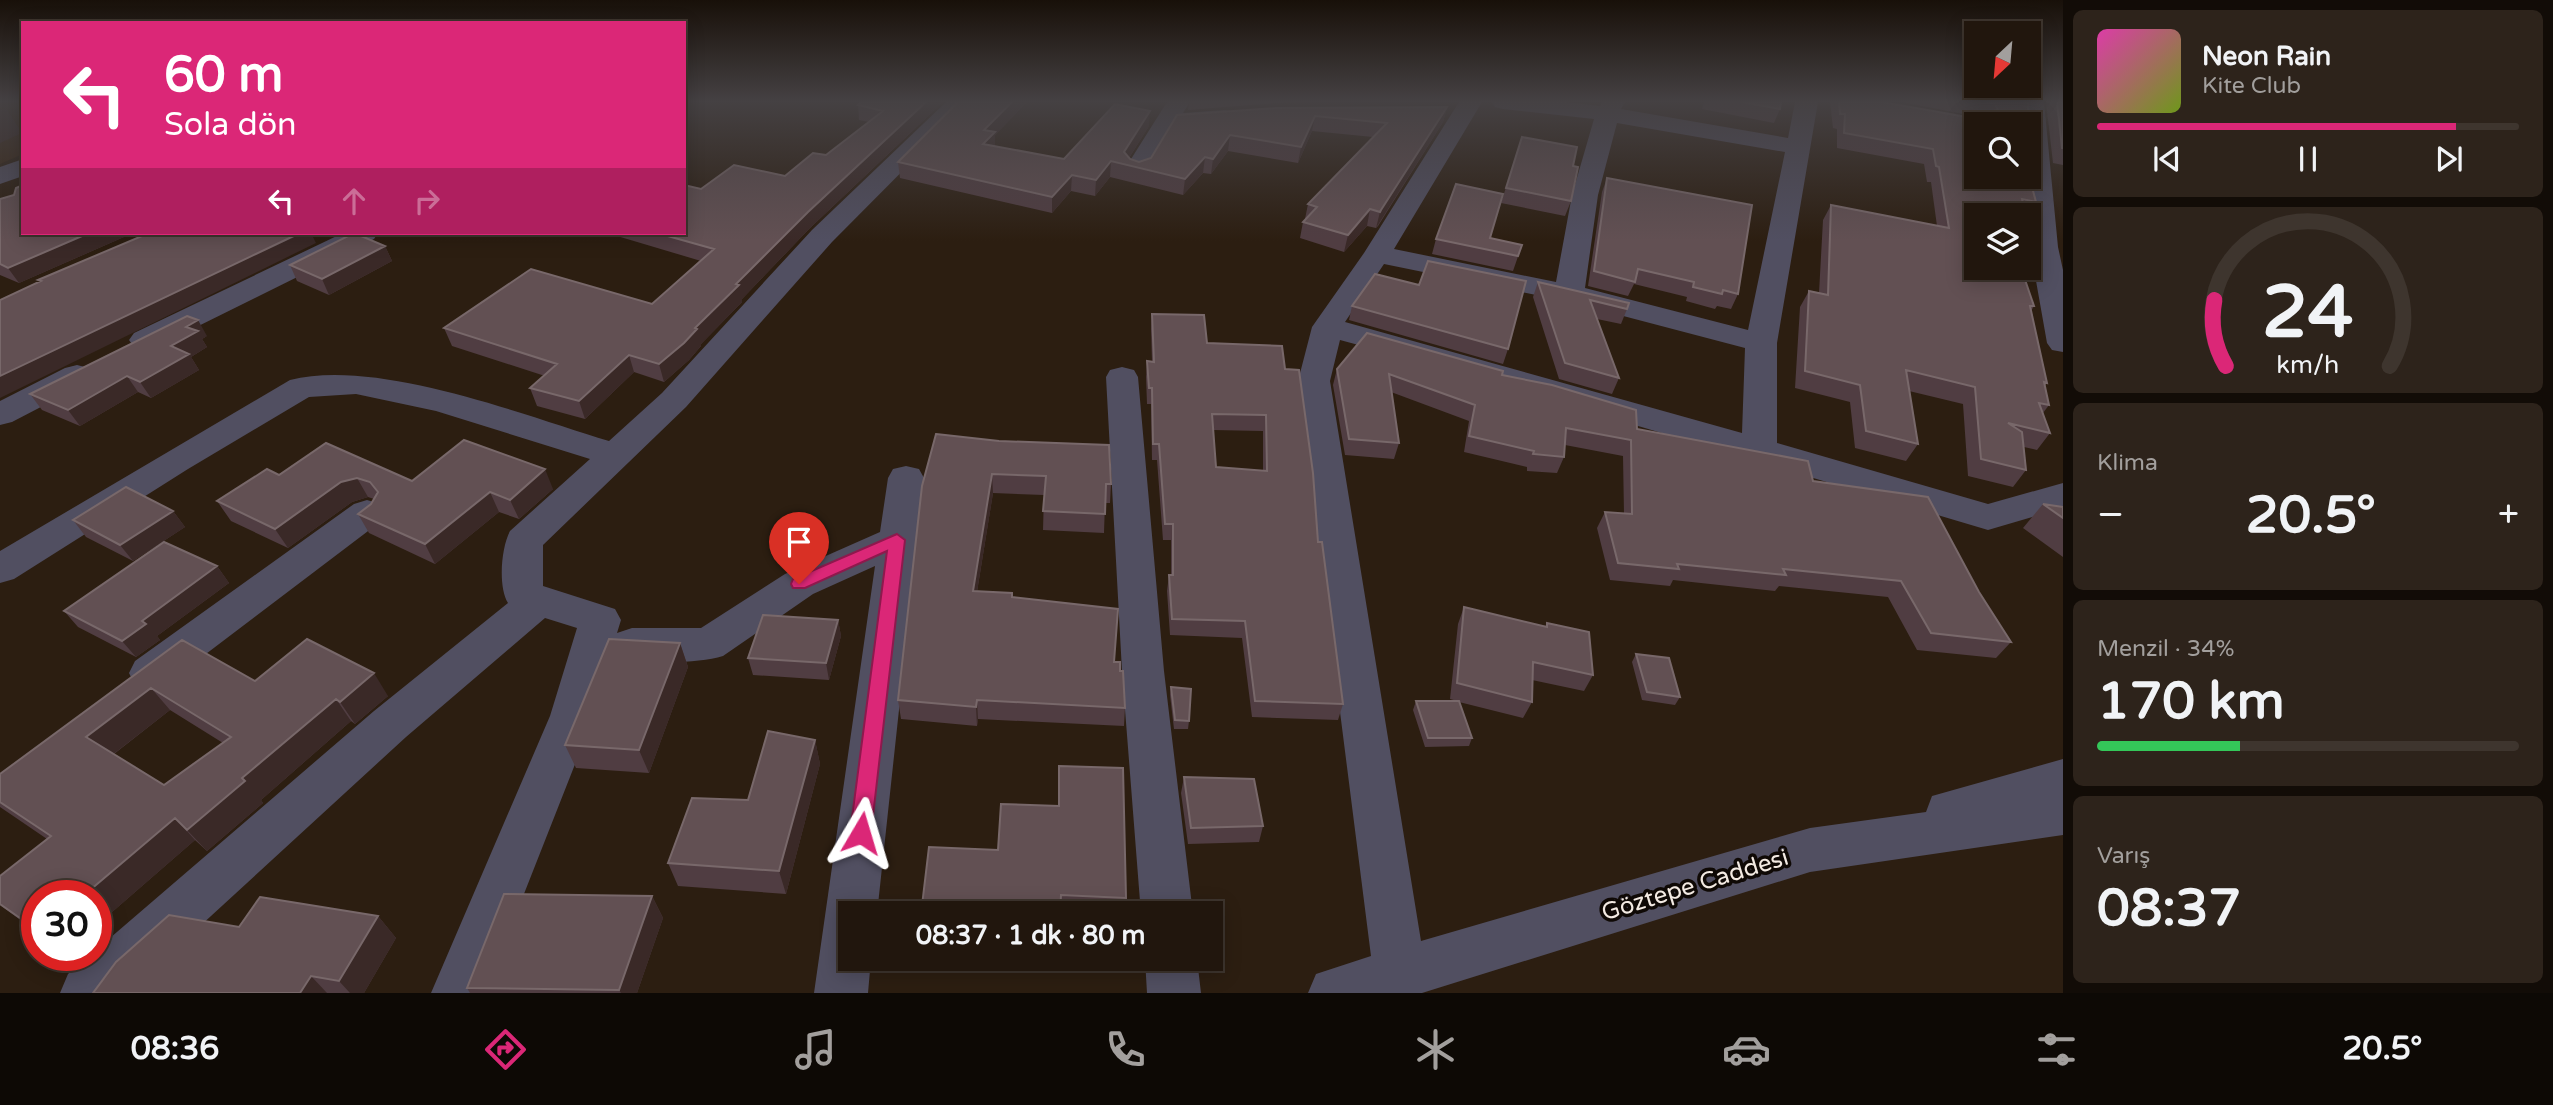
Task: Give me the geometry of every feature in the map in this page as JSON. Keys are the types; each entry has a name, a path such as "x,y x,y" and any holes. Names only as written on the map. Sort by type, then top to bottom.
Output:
{"street":[{"path":"458,993 572,716 600,620 523,595 524,541 674,400 822,236 912,148"},
{"path":"1139,167 1150,148"},
{"path":"1400,974 1314,381 1327,327 1377,254 1436,148"},
{"path":"1569,293 1585,195 1599,148"},
{"path":"1759,450 1761,343 1798,148"},
{"path":"0,176 21,168"},
{"path":"2038,189 2044,247 2063,343"},
{"path":"0,414 360,235"},
{"path":"1377,254 1569,293 1761,343"},
{"path":"1327,327 1451,359 1988,517 2063,495"},
{"path":"1122,377 1143,671 1166,901"},
{"path":"0,569 174,461 302,387 356,384 443,401 615,455"},
{"path":"853,901 906,478"},
{"path":"122,694 367,513"},
{"path":"594,644 708,645 799,584 897,540"},
{"path":"87,993 390,724 539,600"},
{"path":"1810,850 2063,779"},
{"name":"Göztepe Caddesi","path":"1335,993 1810,850 2063,814"},
{"path":"841,993 844,971"},
{"path":"1172,971 1174,993"}],"shaded area":[{"path":"0,148 21,148 21,155 0,164"}],"building":[{"path":"835,148 876,148 736,284 739,285 695,328 697,329 684,343 659,364 629,355 579,401 530,388 557,364 444,328 531,269 652,304 714,249 664,235 686,235 686,185 701,189 734,165 785,176 813,153 826,155"},
{"path":"912,148 1006,148 1064,159 1074,148 1126,148 1124,152 1130,159 1139,162 1151,158 1157,148 1221,148 1213,159 1205,157 1185,179 1111,161 1096,180 1072,175 1052,197 898,162"},
{"path":"1362,148 1421,148 1380,212 1370,209 1348,235 1303,222 1317,207 1308,204"},
{"path":"1518,148 1577,148 1573,166 1578,167 1571,201 1506,188"},
{"path":"1929,148 1964,148 1964,189 2033,189 2036,202 2022,199 2023,203 1964,203 1964,280 2025,280 2034,306 2030,306 2047,383 2044,382 2049,405 2039,403 2050,433 2008,423 2022,432 2026,470 1981,459 1975,387 1906,370 1918,444 1866,431 1860,385 1805,371 1809,291 1828,295 1831,205 1949,228 1939,167 1936,166 1933,149"},
{"path":"1607,178 1752,205 1738,294 1723,290 1722,294 1693,287 1694,282 1638,269 1635,282 1594,271"},
{"path":"1456,184 1503,194 1490,238 1522,245 1518,256 1436,239"},
{"path":"21,186 21,235 84,235 8,268 0,264 0,199 14,195 16,188"},
{"path":"144,235 296,235 0,376 0,300 41,281 38,280"},
{"path":"350,235 359,235 385,246 322,279 290,265"},
{"path":"1428,261 1526,281 1508,349 1352,306 1375,274 1419,285"},
{"path":"1538,282 1629,303 1627,309 1590,300 1619,378 1565,363"},
{"path":"1152,314 1204,315 1207,343 1282,346 1285,369 1299,370 1313,473 1318,542 1322,542 1343,704 1255,701 1245,621 1172,619 1169,575 1173,575 1173,524 1165,524 1159,444 1153,444 1152,388 1149,388 1147,361 1154,362","holes":["1212,414 1266,415 1267,471 1216,467"]},
{"path":"187,316 198,320 186,327 198,331 171,346 189,354 140,382 127,376 68,410 30,394"},
{"path":"1367,333 1503,371 1502,375 1552,385 1636,410 1637,429 1808,461 1813,481 1928,497 1979,592 2011,642 1931,633 1901,581 1783,569 1786,575 1677,564 1679,569 1618,563 1605,512 1632,514 1631,440 1566,428 1564,457 1533,454 1534,451 1469,436 1475,405 1389,374 1399,443 1349,439 1337,369"},
{"path":"936,434 999,441 1109,445 1111,484 1106,484 1105,514 1043,511 1046,476 992,474 973,591 1012,593 1012,597 1118,609 1114,662 1120,662 1120,671 1123,671 1125,708 977,700 976,707 898,700 922,486"},
{"path":"464,440 545,469 510,500 490,492 425,544 358,514 371,504 378,492 370,482 357,478 341,482 275,529 217,501 267,469 279,475 326,443 412,481"},
{"path":"126,487 173,511 120,545 73,520"},
{"path":"2043,504 2063,507 2063,518"},
{"path":"164,542 217,566 142,621 146,624 122,641 64,611"},
{"path":"1464,607 1547,627 1547,623 1589,632 1593,675 1533,662 1532,702 1457,683"},
{"path":"763,615 838,620 826,663 748,658"},
{"path":"307,639 374,673 340,702 336,699 242,778 245,781 187,830 175,818 102,880 21,880 21,919 0,904 0,876 51,836 0,802 0,774 182,640 255,681","holes":["151,688 231,737 164,785 86,737"]},
{"path":"609,639 680,643 639,750 565,745"},
{"path":"1636,654 1669,658 1680,697 1647,692"},
{"path":"1171,687 1191,689 1189,721 1175,720"},
{"path":"1416,701 1459,701 1472,738 1428,738"},
{"path":"768,731 815,740 779,871 668,863 692,798 748,800"},
{"path":"1059,766 1123,768 1126,898 1061,895 1061,901 923,901 929,847 998,850 1001,804 1059,806"},
{"path":"1184,777 1254,779 1263,826 1191,828"},
{"path":"504,894 652,896 619,990 467,988"},
{"path":"260,897 378,916 339,981 311,976 300,993 93,993 112,971 116,962 169,915 239,927"}],"route":[{"path":"799,584 897,540 861,833"}]}
